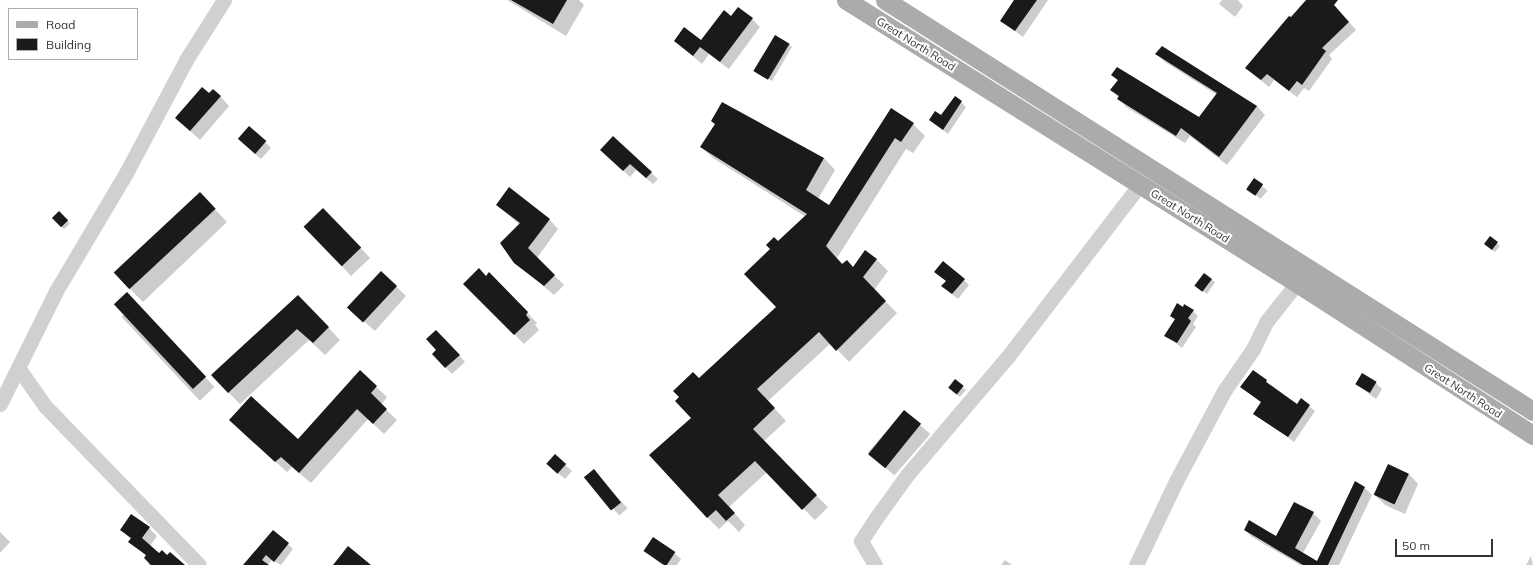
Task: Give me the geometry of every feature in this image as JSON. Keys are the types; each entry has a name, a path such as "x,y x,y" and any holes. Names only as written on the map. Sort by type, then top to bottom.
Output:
{"main road":[{"name":"Great North Road","path":"846,0 1297,282 1533,435"},
{"name":"Great North Road","path":"884,0 1533,411"}],"street":[{"path":"0,404 19,369 56,291 126,173 186,60 224,0"},
{"path":"875,565 862,541 876,518 906,475 1009,355 1140,184"},
{"path":"1136,565 1176,481 1224,391 1253,349 1266,322 1297,282"},
{"path":"19,369 46,406 199,565"}],"building":[{"path":"511,0 567,0 553,24"},
{"path":"1014,0 1037,0 1015,31 1000,21"},
{"path":"1306,0 1338,0 1334,5 1349,22 1322,48 1326,51 1302,85 1297,81 1289,91 1267,74 1261,80 1245,68 1289,16 1291,17"},
{"path":"738,7 753,18 720,62 700,47 693,56 674,41 684,27 701,40 724,10 731,16"},
{"path":"775,35 790,44 768,80 753,71"},
{"path":"1162,46 1257,106 1219,157 1181,128 1176,136 1117,99 1119,96 1110,90 1118,80 1111,75 1117,67 1199,117 1217,93 1155,54"},
{"path":"202,87 209,93 213,89 221,96 190,131 175,118"},
{"path":"955,96 962,101 943,130 929,120 935,111 941,115"},
{"path":"722,102 824,158 806,190 829,205 891,108 914,123 901,142 895,138 826,246 842,264 847,260 853,267 865,250 877,259 863,277 886,301 836,351 819,332 757,389 775,408 753,429 817,495 802,510 755,461 718,495 735,513 726,521 716,510 707,518 649,455 691,418 675,401 679,397 673,391 693,372 699,378 776,307 744,274 770,249 766,245 774,237 778,241 807,214 700,147 715,124 711,121"},
{"path":"249,126 266,141 255,154 238,139"},
{"path":"613,136 652,172 646,178 630,164 623,171 600,150"},
{"path":"1254,178 1263,184 1255,196 1246,190"},
{"path":"509,187 550,219 528,248 555,275 544,286 514,263 500,243 520,223 496,205"},
{"path":"200,192 216,209 129,289 114,272"},
{"path":"323,208 361,248 342,266 304,227"},
{"path":"59,211 68,220 61,227 52,218"},
{"path":"1490,236 1498,242 1492,250 1484,244"},
{"path":"943,261 965,279 952,294 941,286 946,281 934,272"},
{"path":"479,268 486,276 489,272 528,312 526,315 530,320 514,335 463,284"},
{"path":"381,271 397,286 363,323 347,308"},
{"path":"1204,273 1212,279 1202,292 1194,286"},
{"path":"127,292 206,377 193,389 114,304"},
{"path":"298,295 329,327 313,343 297,329 228,393 211,375"},
{"path":"1177,303 1183,307 1184,304 1194,310 1188,318 1191,321 1177,343 1164,336 1175,319 1170,316"},
{"path":"436,330 460,355 445,368 432,354 436,350 426,339"},
{"path":"360,370 377,386 371,393 387,409 373,424 357,409 299,473 281,457 275,462 229,420 251,396 298,439"},
{"path":"1253,370 1267,380 1266,382 1297,404 1301,398 1310,405 1288,437 1253,414 1261,402 1240,387"},
{"path":"1362,373 1377,382 1370,393 1355,384"},
{"path":"955,379 964,386 957,394 948,388"},
{"path":"904,410 921,424 885,468 868,454"},
{"path":"555,454 566,464 557,474 546,464"},
{"path":"1388,464 1409,474 1394,505 1374,495"},
{"path":"594,469 621,502 611,511 584,477"},
{"path":"1355,481 1365,487 1328,565 1303,565 1244,530 1249,520 1276,536 1294,502 1314,512 1295,548 1317,561"},
{"path":"131,514 150,527 142,538 159,553 162,550 167,555 170,552 185,565 151,565 144,558 146,555 128,542 131,538 120,530"},
{"path":"273,530 289,543 274,562 266,555 262,560 269,565 243,565"},
{"path":"653,537 675,552 667,565 664,565 643,551"},
{"path":"348,546 371,565 333,565"}]}
